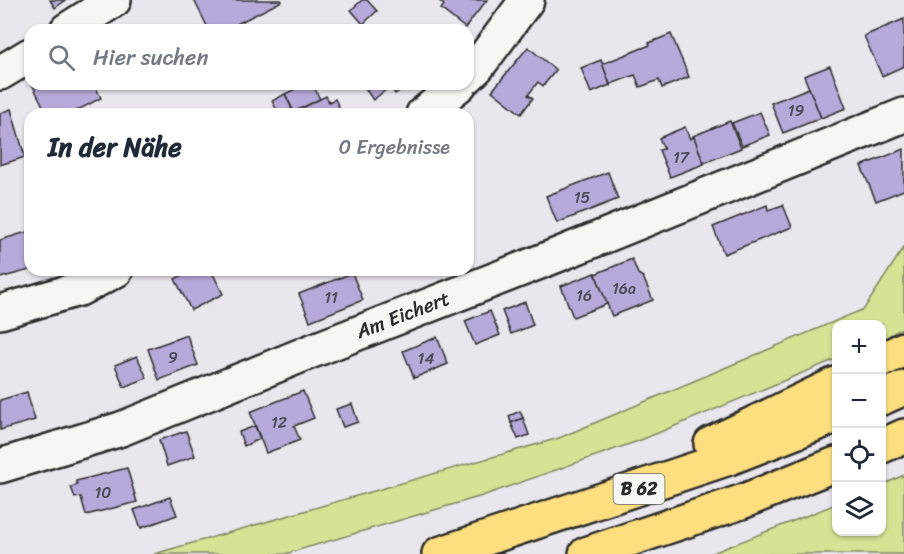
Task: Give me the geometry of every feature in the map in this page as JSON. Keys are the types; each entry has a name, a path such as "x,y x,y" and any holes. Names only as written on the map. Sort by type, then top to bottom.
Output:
{"highway":[{"path":"886,358 904,349"},
{"name":"B 62","path":"498,535 721,439 832,386"},
{"path":"886,396 904,388"},
{"name":"B 62","path":"439,554 719,462 832,418"},
{"path":"886,444 904,436"},
{"name":"B 62","path":"586,554 744,501 832,466"}],"street":[{"path":"77,24 114,0"},
{"path":"474,70 527,0"},
{"path":"0,73 24,59"},
{"path":"430,108 453,90"},
{"name":"Am Eichert","path":"0,466 122,429 904,115"},
{"path":"0,312 79,289 104,276"}],"green space":[{"path":"904,247 904,327 886,338 886,320 838,320 864,309"},
{"path":"832,323 832,361 641,440 482,496 285,554 154,554 559,438"},
{"path":"904,475 904,554 710,554 832,506 832,536 886,536 886,483"}],"building":[{"path":"50,0 66,0 55,8"},
{"path":"194,0 282,1 237,24 206,24"},
{"path":"362,0 367,0 377,11 363,24 351,10"},
{"path":"438,0 487,0 468,24 460,24 441,9 444,5"},
{"path":"904,19 904,66 882,76 864,36"},
{"path":"671,34 689,77 662,88 659,80 640,87 635,75 611,84 611,87 602,64"},
{"path":"528,47 556,70 543,86 538,82 528,95 533,98 521,114 492,91"},
{"path":"601,60 610,85 591,93 581,68"},
{"path":"830,66 846,108 821,118 804,76"},
{"path":"809,88 821,118 783,133 771,103"},
{"path":"35,90 97,90 101,98 82,108 44,108"},
{"path":"293,90 315,90 320,99 302,108 292,108 285,94"},
{"path":"366,90 386,90 373,100"},
{"path":"285,94 292,108 276,108 272,101"},
{"path":"326,96 329,102 335,99 340,108 302,108"},
{"path":"11,109 24,157 0,165 0,113"},
{"path":"760,112 770,135 742,146 732,123"},
{"path":"730,121 741,148 704,163 693,136"},
{"path":"685,127 690,139 694,137 704,164 670,177 659,150 664,149 659,138"},
{"path":"904,149 904,190 876,201 861,166"},
{"path":"608,172 618,199 557,223 546,196"},
{"path":"767,205 768,210 783,205 792,227 724,254 713,227"},
{"path":"24,233 24,272 0,278 0,240"},
{"path":"632,259 653,300 612,316 595,274"},
{"path":"595,273 607,304 573,317 561,286"},
{"path":"181,276 214,276 223,294 191,310 175,279"},
{"path":"344,276 353,276 363,300 310,321 299,294"},
{"path":"525,302 533,325 511,334 502,311"},
{"path":"490,311 500,335 475,345 465,321"},
{"path":"187,335 198,365 159,380 148,349"},
{"path":"437,337 448,364 414,378 403,351"},
{"path":"137,356 147,378 124,387 115,365"},
{"path":"303,391 314,418 294,426 300,440 266,453 250,412"},
{"path":"27,392 35,420 0,430 0,400"},
{"path":"352,404 358,422 343,427 336,409"},
{"path":"520,411 523,418 511,423 509,416"},
{"path":"523,418 529,435 518,439 511,423"},
{"path":"255,426 260,439 244,446 239,432"},
{"path":"186,431 195,456 167,466 159,440"},
{"path":"127,468 137,502 86,515 81,497 75,498 71,487 77,485 76,481"},
{"path":"170,497 177,515 141,528 134,510"}]}
